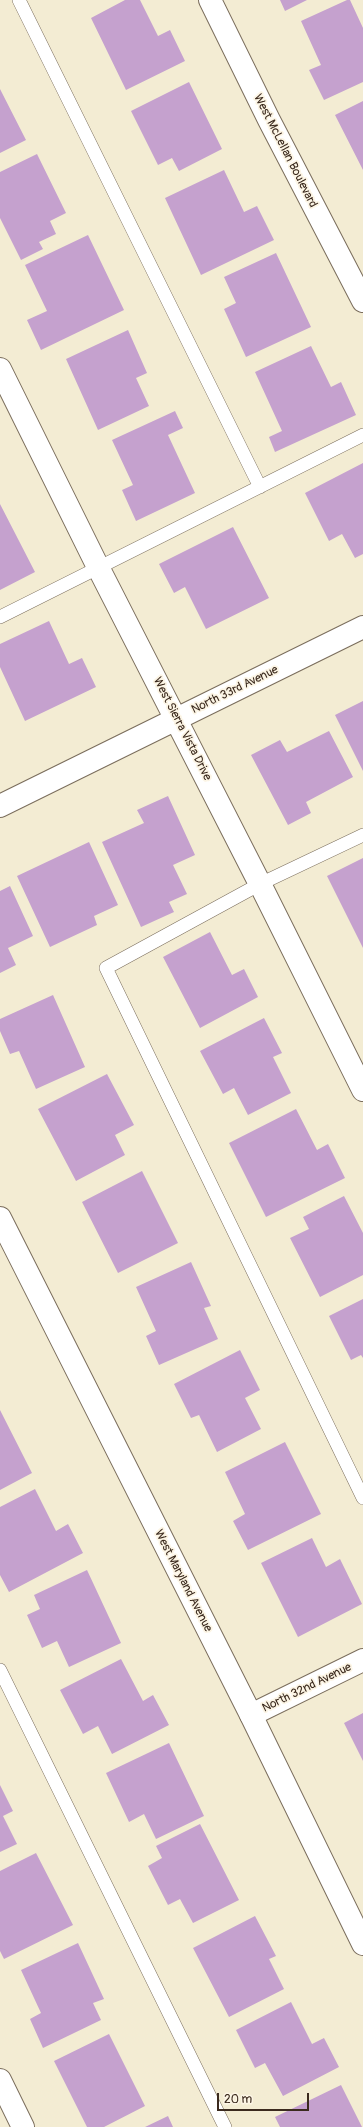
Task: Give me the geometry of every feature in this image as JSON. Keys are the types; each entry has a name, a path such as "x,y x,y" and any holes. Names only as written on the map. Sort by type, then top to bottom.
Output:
{"street":[{"name":"West McLellan Boulevard","path":"210,0 269,120 363,300"},
{"name":"West Sierra Vista Drive","path":"0,369 98,567 177,719 363,1090"},
{"name":"North 33rd Avenue","path":"0,806 363,627"},
{"name":"West Maryland Avenue","path":"0,1218 251,1715 363,1944"},
{"name":"North 32nd Avenue","path":"251,1715 363,1660"},
{"path":"0,2080 23,2127"}],"lane":[{"path":"19,0 260,487"},
{"path":"0,617 363,435"},
{"path":"363,835 260,884 106,968 363,1498"},
{"path":"0,1670 225,2127"}],"building":[{"path":"125,0 140,0 158,36 170,30 185,61 126,90 91,18"},
{"path":"280,0 307,0 285,11"},
{"path":"350,0 363,28 363,82 324,100 309,70 321,65 301,21"},
{"path":"189,82 222,149 179,171 172,158 158,165 131,111"},
{"path":"0,89 26,140 0,153"},
{"path":"363,101 363,170 335,115"},
{"path":"37,154 66,213 50,221 56,234 39,242 43,249 21,260 0,218 0,172"},
{"path":"224,170 244,212 257,206 274,240 201,275 165,198"},
{"path":"88,235 124,310 41,350 27,320 47,311 25,265"},
{"path":"276,253 311,327 246,357 224,309 236,303 224,277"},
{"path":"128,330 147,373 136,378 149,406 98,430 66,359"},
{"path":"311,346 331,387 341,382 356,415 275,452 269,437 282,431 255,372"},
{"path":"175,411 183,428 168,435 195,493 136,521 122,490 133,485 112,440"},
{"path":"363,463 363,554 355,558 342,534 329,541 305,493"},
{"path":"0,504 35,572 0,590"},
{"path":"233,527 269,598 206,629 185,587 174,593 159,564"},
{"path":"49,621 69,664 82,658 96,687 25,721 0,667 0,644"},
{"path":"363,701 363,771 335,715"},
{"path":"329,731 353,777 306,802 311,813 288,825 251,755 280,740 287,752"},
{"path":"168,796 195,855 173,865 187,894 169,902 174,912 141,927 102,842 144,823 137,810"},
{"path":"89,842 118,905 94,916 97,925 50,947 17,876"},
{"path":"363,858 363,948 327,876"},
{"path":"10,886 33,936 8,948 16,965 0,973 0,891"},
{"path":"210,932 232,975 244,969 258,997 200,1028 163,957"},
{"path":"53,995 85,1067 36,1089 19,1051 10,1054 0,1031 0,1019"},
{"path":"264,1018 282,1053 273,1057 291,1093 248,1115 234,1088 223,1094 200,1051"},
{"path":"107,1074 134,1125 115,1135 125,1155 76,1181 38,1109"},
{"path":"296,1109 317,1150 328,1144 345,1178 266,1217 229,1143"},
{"path":"142,1171 178,1243 118,1273 82,1202"},
{"path":"344,1196 363,1233 363,1275 320,1297 290,1238 309,1229 303,1217"},
{"path":"191,1262 211,1306 204,1308 218,1339 159,1365 146,1336 156,1331 136,1287"},
{"path":"363,1299 363,1358 361,1355 351,1360 329,1316"},
{"path":"240,1350 260,1390 245,1398 261,1429 217,1452 199,1415 191,1418 174,1384"},
{"path":"0,1410 32,1473 0,1490"},
{"path":"285,1442 321,1514 248,1550 233,1521 245,1514 225,1472"},
{"path":"35,1489 56,1531 68,1524 83,1553 9,1592 0,1575 0,1507"},
{"path":"312,1538 326,1567 340,1559 362,1604 298,1637 261,1563"},
{"path":"87,1570 121,1643 69,1667 57,1641 42,1648 27,1615 40,1609 34,1595"},
{"path":"121,1659 143,1701 153,1695 169,1725 112,1754 98,1726 83,1734 60,1690"},
{"path":"363,1713 363,1761 344,1723"},
{"path":"169,1743 204,1816 156,1839 144,1814 129,1822 106,1773"},
{"path":"0,1785 13,1811 3,1816 17,1844 0,1852"},
{"path":"200,1824 239,1900 193,1923 180,1899 168,1905 148,1866 162,1858 156,1846"},
{"path":"36,1853 73,1925 4,1959 0,1951 0,1871"},
{"path":"255,1916 276,1956 269,1959 284,1989 229,2017 193,1948"},
{"path":"78,1943 104,1999 93,2003 101,2020 43,2048 30,2019 41,2013 21,1970"},
{"path":"291,2002 312,2044 324,2038 339,2067 283,2096 265,2063 255,2068 236,2030"},
{"path":"109,2034 145,2106 104,2127 87,2127 54,2061"},
{"path":"341,2085 362,2127 280,2127 275,2117"},
{"path":"168,2116 173,2127 145,2127"}]}
